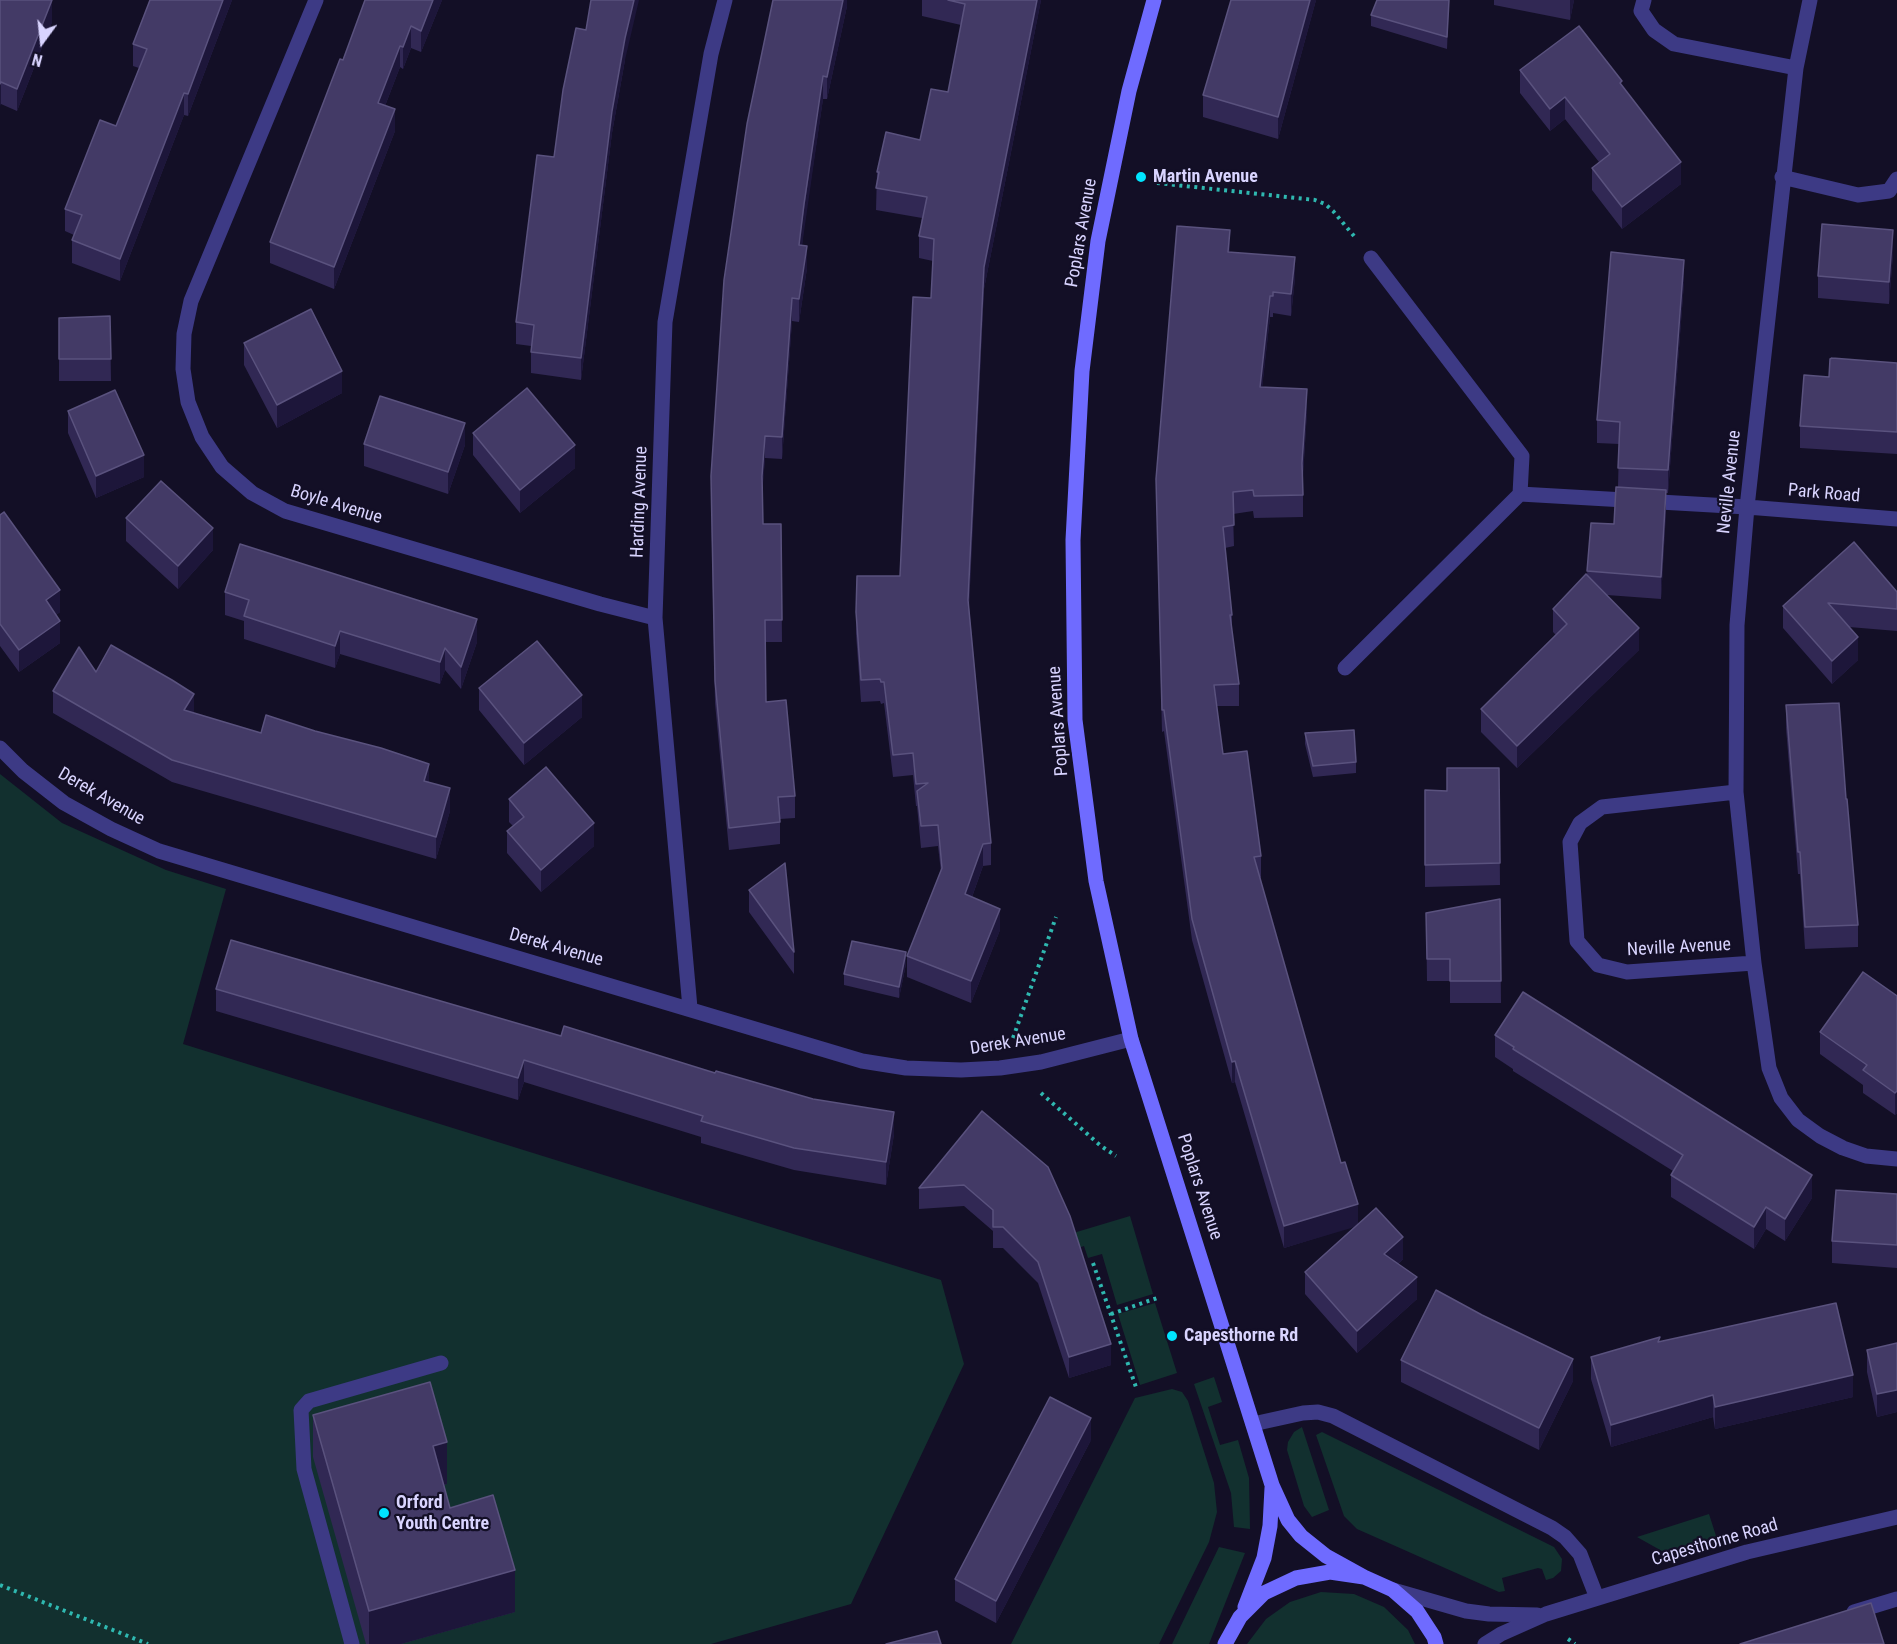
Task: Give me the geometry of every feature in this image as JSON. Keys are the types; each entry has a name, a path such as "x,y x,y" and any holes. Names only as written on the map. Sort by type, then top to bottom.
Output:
{"street":[{"name":"Boyle Avenue","path":"316,0 191,301 184,334 183,369 188,402 202,437 222,467 252,493 285,511 600,604 655,618"},
{"name":"Harding Avenue","path":"690,1008 655,618 665,322 711,54 725,0"},
{"name":"Poplars Avenue","path":"1154,0 1129,91 1098,241 1082,370 1073,540 1077,732 1096,881 1131,1039 1272,1485 1288,1520 1301,1536 1326,1556 1364,1578"},
{"path":"1644,0 1641,10 1654,30 1674,44 1796,68"},
{"name":"Neville Avenue","path":"1810,0 1796,68 1782,177 1747,507 1737,625 1737,792 1754,963 1769,1068 1781,1098 1798,1120 1820,1136 1843,1148 1866,1156 1897,1159"},
{"path":"1782,177 1858,195 1889,190 1897,179"},
{"path":"1345,668 1520,494 1522,456 1371,258"},
{"name":"Park Road","path":"1520,494 1747,507 1897,519"},
{"name":"Derek Avenue","path":"0,748 23,771 64,803 111,829 159,851 862,1061 906,1068 961,1071 1000,1068 1041,1062 1131,1039"},
{"name":"Neville Avenue","path":"1737,792 1602,807 1580,823 1570,842 1577,941 1598,965 1627,972 1754,963"},
{"path":"352,1644 304,1470 301,1410 309,1401 441,1364"},
{"path":"1253,1424 1303,1413 1318,1412 1334,1416 1552,1528 1570,1541 1580,1554 1597,1598"},
{"name":"Poplars Avenue","path":"1240,1617 1264,1558 1270,1526 1272,1485"},
{"name":"Capesthorne Road","path":"1485,1644 1501,1634 1546,1614 1597,1598 1747,1552 1897,1517"},
{"path":"1225,1644 1240,1617 1264,1593 1296,1578 1330,1572 1364,1578 1393,1590 1417,1611 1436,1644"},
{"name":"Capesthorne Road","path":"1393,1590 1466,1611 1516,1615 1546,1614"},
{"path":"1840,1617 1897,1599"}],"path":[{"path":"1157,183 1315,200 1325,204 1333,211 1371,258"},
{"path":"1011,1044 1056,917"},
{"path":"1040,1092 1101,1146 1116,1156"},
{"path":"1093,1263 1137,1390"},
{"path":"1111,1314 1160,1297"},
{"path":"0,1585 148,1644"}],"green space":[{"path":"0,774 62,823 166,870 226,889 183,1044 941,1280 964,1364 851,1604 711,1644 0,1644"},
{"path":"1130,1216 1153,1294 1117,1305 1102,1254 1088,1258 1084,1246 1075,1249 1070,1234"},
{"path":"1155,1303 1177,1373 1140,1385 1118,1314"},
{"path":"1214,1377 1222,1402 1208,1407 1220,1445 1238,1440 1249,1478 1250,1529 1234,1527 1231,1493 1194,1384"},
{"path":"1172,1389 1182,1392 1188,1401 1214,1483 1217,1512 1209,1542 1159,1644 1011,1644 1135,1398"},
{"path":"1302,1427 1329,1510 1312,1517 1304,1506 1287,1450 1288,1442 1294,1432"},
{"path":"1322,1432 1554,1547 1562,1559 1561,1571 1553,1578 1546,1580 1542,1569 1538,1568 1502,1578 1505,1591 1499,1592 1357,1529 1344,1516 1316,1435"},
{"path":"1709,1514 1717,1539 1669,1555 1637,1537"},
{"path":"1219,1547 1245,1553 1209,1644 1172,1644"},
{"path":"1321,1592 1354,1594 1384,1607 1408,1630 1415,1644 1247,1644 1266,1619 1290,1602"}],"building":[{"path":"0,0 52,0 17,89 1,82 0,84"},
{"path":"150,0 223,0 188,94 184,93 120,259 72,240 82,215 65,209 100,120 116,126 147,49 133,44"},
{"path":"365,0 433,0 421,31 411,26 403,47 400,46 378,103 395,109 334,267 270,242"},
{"path":"591,0 634,0 612,111 581,358 531,352 534,325 516,322 537,155 554,157 563,90 576,28 586,30"},
{"path":"773,0 843,0 827,77 823,76 804,204 799,245 807,246 799,299 792,298 782,437 765,436 762,476 763,524 781,524 782,620 765,620 766,702 786,700 795,796 778,797 780,822 729,828 715,681 711,476 724,280 747,124"},
{"path":"948,0 1037,0 984,267 968,600 991,843 983,844 965,894 1000,909 971,981 907,956 942,868 938,825 921,826 917,791 928,783 916,784 913,753 893,755 884,682 880,679 861,680 856,612 857,576 900,576 913,297 931,298 934,239 919,236 927,197 876,188 879,172 877,172 886,132 920,140 931,89 948,92 965,4"},
{"path":"1231,0 1310,0 1278,117 1203,95"},
{"path":"1377,0 1449,0 1447,37 1371,15"},
{"path":"1579,26 1681,162 1622,207 1592,168 1610,154 1565,97 1550,109 1520,70"},
{"path":"1822,224 1893,230 1889,282 1818,276"},
{"path":"1177,226 1230,230 1228,252 1295,257 1291,294 1273,292 1273,296 1270,296 1260,387 1307,389 1302,463 1303,495 1254,496 1253,490 1233,492 1234,525 1223,527 1232,615 1230,615 1239,684 1214,685 1223,754 1247,751 1261,856 1254,857 1341,1163 1345,1162 1358,1204 1284,1226 1235,1061 1232,1062 1192,919 1164,710 1162,710 1156,479"},
{"path":"1611,252 1684,260 1668,470 1618,468 1620,422 1597,420"},
{"path":"311,309 342,371 277,405 244,343"},
{"path":"110,316 111,359 59,359 59,318"},
{"path":"1830,359 1897,363 1897,432 1800,426 1804,375 1829,377"},
{"path":"527,388 575,445 520,490 473,433"},
{"path":"115,390 144,455 96,476 68,411"},
{"path":"380,396 465,423 448,472 364,444"},
{"path":"161,481 213,528 178,566 126,518"},
{"path":"1616,487 1666,490 1661,577 1587,571 1591,523 1614,524"},
{"path":"4,512 60,590 46,600 60,621 19,650 0,624 0,515"},
{"path":"1854,542 1897,592 1897,609 1828,603 1858,637 1832,661 1783,606"},
{"path":"240,544 477,619 461,667 445,648 440,662 340,631 335,646 244,616 249,600 225,592"},
{"path":"1586,574 1639,628 1517,746 1481,709 1567,624 1553,609"},
{"path":"537,641 582,695 524,743 479,688"},
{"path":"111,645 194,694 184,710 261,733 266,715 429,764 424,781 450,788 436,837 172,760 53,691 79,647 96,672"},
{"path":"1839,703 1858,925 1805,927 1786,705"},
{"path":"1354,730 1356,762 1313,766 1305,733"},
{"path":"546,767 594,823 541,870 507,831 524,817 509,799"},
{"path":"1447,768 1499,768 1500,863 1425,865 1425,790 1447,791"},
{"path":"785,863 794,952 749,890"},
{"path":"1500,899 1501,981 1450,981 1450,959 1427,959 1426,913"},
{"path":"231,940 561,1036 564,1026 715,1073 716,1071 813,1099 894,1112 886,1162 794,1148 701,1121 703,1116 524,1060 518,1078 216,989"},
{"path":"852,941 906,952 899,987 844,974"},
{"path":"1863,972 1897,996 1897,1091 1895,1093 1863,1070 1867,1065 1820,1032"},
{"path":"1523,992 1812,1175 1785,1219 1766,1207 1754,1227 1671,1175 1683,1155 1513,1049 1514,1047 1495,1035"},
{"path":"982,1111 1048,1167 1070,1216 1111,1344 1069,1357 1038,1262 1003,1227 993,1227 993,1210 964,1185 919,1188"},
{"path":"1836,1190 1897,1194 1897,1245 1832,1241"},
{"path":"1376,1208 1403,1237 1384,1254 1417,1277 1357,1331 1305,1272"},
{"path":"1436,1290 1573,1359 1539,1428 1401,1360"},
{"path":"1836,1303 1853,1375 1715,1407 1713,1395 1611,1425 1591,1357 1660,1337 1658,1342"},
{"path":"1897,1343 1897,1390 1877,1394 1867,1350"},
{"name":"Orford Youth Centre","path":"430,1382 447,1442 433,1446 450,1508 493,1495 515,1570 369,1611 313,1415"},
{"path":"1050,1397 1091,1418 996,1601 955,1579"},
{"path":"1871,1603 1884,1644 1740,1644"},
{"path":"937,1631 941,1644 886,1644"}],"place":[{"name":"Martin Avenue","path":"1141,177"},
{"name":"Capesthorne Rd","path":"1172,1336"},
{"name":"Orford Youth Centre","path":"384,1513"}]}
